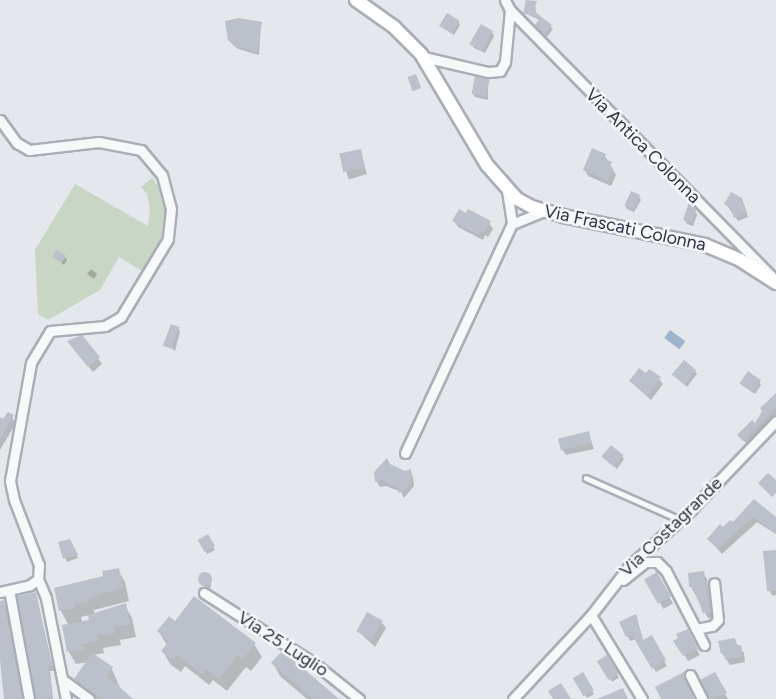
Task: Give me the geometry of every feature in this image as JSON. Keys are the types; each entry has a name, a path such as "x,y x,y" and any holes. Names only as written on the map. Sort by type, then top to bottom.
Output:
{"street":[{"name":"Via Frascati Colonna","path":"356,0 398,30 424,57 479,152 504,186 522,202 544,211 705,245 740,260 776,283"},
{"path":"424,57 488,72 500,71 505,62 510,10 505,0"},
{"name":"Via Antica Colonna","path":"510,10 667,172 735,236 776,283"},
{"path":"0,120 19,144 29,149 107,143 133,147 149,156 162,175 170,199 172,225 164,245 121,317 101,327 50,331 35,355 28,374 10,481 14,500 39,565 38,579 46,598 66,699"},
{"path":"405,453 512,224 509,198 504,186"},
{"path":"512,224 544,211"},
{"name":"Via Costagrande","path":"513,699 591,615 637,557 681,520 776,421"},
{"path":"608,592 640,565 655,561 666,571 704,645"},
{"path":"29,699 4,591 30,585 38,579"},
{"path":"696,629 714,625 718,620 714,583"},
{"name":"Via 25 Luglio","path":"204,593 291,647 359,699"},
{"path":"591,615 642,699"},
{"path":"690,675 702,699"},
{"path":"63,680 89,699"}],"lane":[{"path":"586,478 681,520"}],"green space":[{"path":"152,178 163,192 166,209 164,237 142,271 119,257 100,290 48,320 38,314 35,250 75,184 148,226 150,210 147,194 141,187"}],"water":[{"path":"670,330 685,341 679,349 664,338"}],"building":[{"path":"526,0 537,1 534,11 552,25 544,35 535,25 540,18 523,13"},
{"path":"447,13 460,21 452,34 439,26"},
{"path":"239,18 262,22 257,52 235,46 228,40 225,21"},
{"path":"481,24 493,31 482,51 470,44"},
{"path":"416,74 421,88 413,91 408,77"},
{"path":"475,76 490,79 486,97 472,94"},
{"path":"592,148 606,154 604,159 612,162 610,166 613,168 608,181 583,170"},
{"path":"361,149 365,168 343,172 339,154"},
{"path":"631,191 640,195 634,210 624,206"},
{"path":"731,192 742,198 747,213 734,218 731,209 724,204"},
{"path":"689,202 696,210 692,223 683,220"},
{"path":"459,209 466,213 468,209 491,221 485,232 481,231 479,235 452,221"},
{"path":"57,249 66,256 62,263 52,257"},
{"path":"171,324 179,327 171,349 163,345"},
{"path":"82,335 100,357 88,367 67,341"},
{"path":"684,360 696,370 684,385 672,375"},
{"path":"639,368 646,373 649,369 661,377 648,395 629,381"},
{"path":"748,371 761,380 753,392 739,383"},
{"path":"776,393 776,408 743,441 737,435 752,420 755,423 762,411 760,408"},
{"path":"8,412 14,415 0,439 0,417 3,419"},
{"path":"589,431 592,443 561,450 558,439"},
{"path":"611,445 623,455 614,467 601,456"},
{"path":"387,458 390,464 405,471 411,469 412,479 408,488 399,493 397,488 381,480 375,482 374,472"},
{"path":"768,473 776,480 776,493 772,497 758,483"},
{"path":"754,499 776,517 776,534 753,517 718,549 707,539 720,524 723,527 730,520 733,522"},
{"path":"208,534 215,546 205,552 198,540"},
{"path":"70,539 78,555 63,559 58,542"},
{"path":"776,550 776,590 767,591 763,551"},
{"path":"119,568 123,588 88,598 88,602 75,604 75,608 59,611 54,588 103,576 102,571"},
{"path":"704,571 710,612 703,613 693,587 689,587 688,573"},
{"path":"205,572 210,574 210,584 205,586 200,584 198,579 200,574"},
{"path":"657,572 671,596 658,604 644,580"},
{"path":"36,592 52,665 48,666 52,698 36,699 17,596"},
{"path":"194,596 256,643 243,659 238,655 219,679 206,669 202,674 177,655 173,660 161,651 169,641 157,631 169,616 175,621"},
{"path":"4,600 22,699 4,699 0,660 0,601"},
{"path":"126,603 130,624 114,627 115,633 97,636 98,641 80,644 86,649 67,652 62,625 89,620 88,615"},
{"path":"367,612 383,621 372,640 356,631"},
{"path":"636,614 643,640 652,635 666,660 652,669 632,635 626,637 619,622"},
{"path":"688,629 698,649 683,656 673,641 678,638 676,634"},
{"path":"735,638 737,646 741,645 743,656 725,660 718,641"},
{"path":"282,651 339,699 313,699 271,663"},
{"path":"92,653 113,667 107,676 133,699 102,699 74,679"},
{"path":"607,655 619,674 608,680 597,661"},
{"path":"583,672 594,690 584,696 573,678"},
{"path":"684,672 694,699 661,699 655,687"},
{"path":"715,672 727,693 709,699 700,680"},
{"path":"561,683 571,699 553,699 548,691"},
{"path":"623,688 628,699 597,699"}]}
